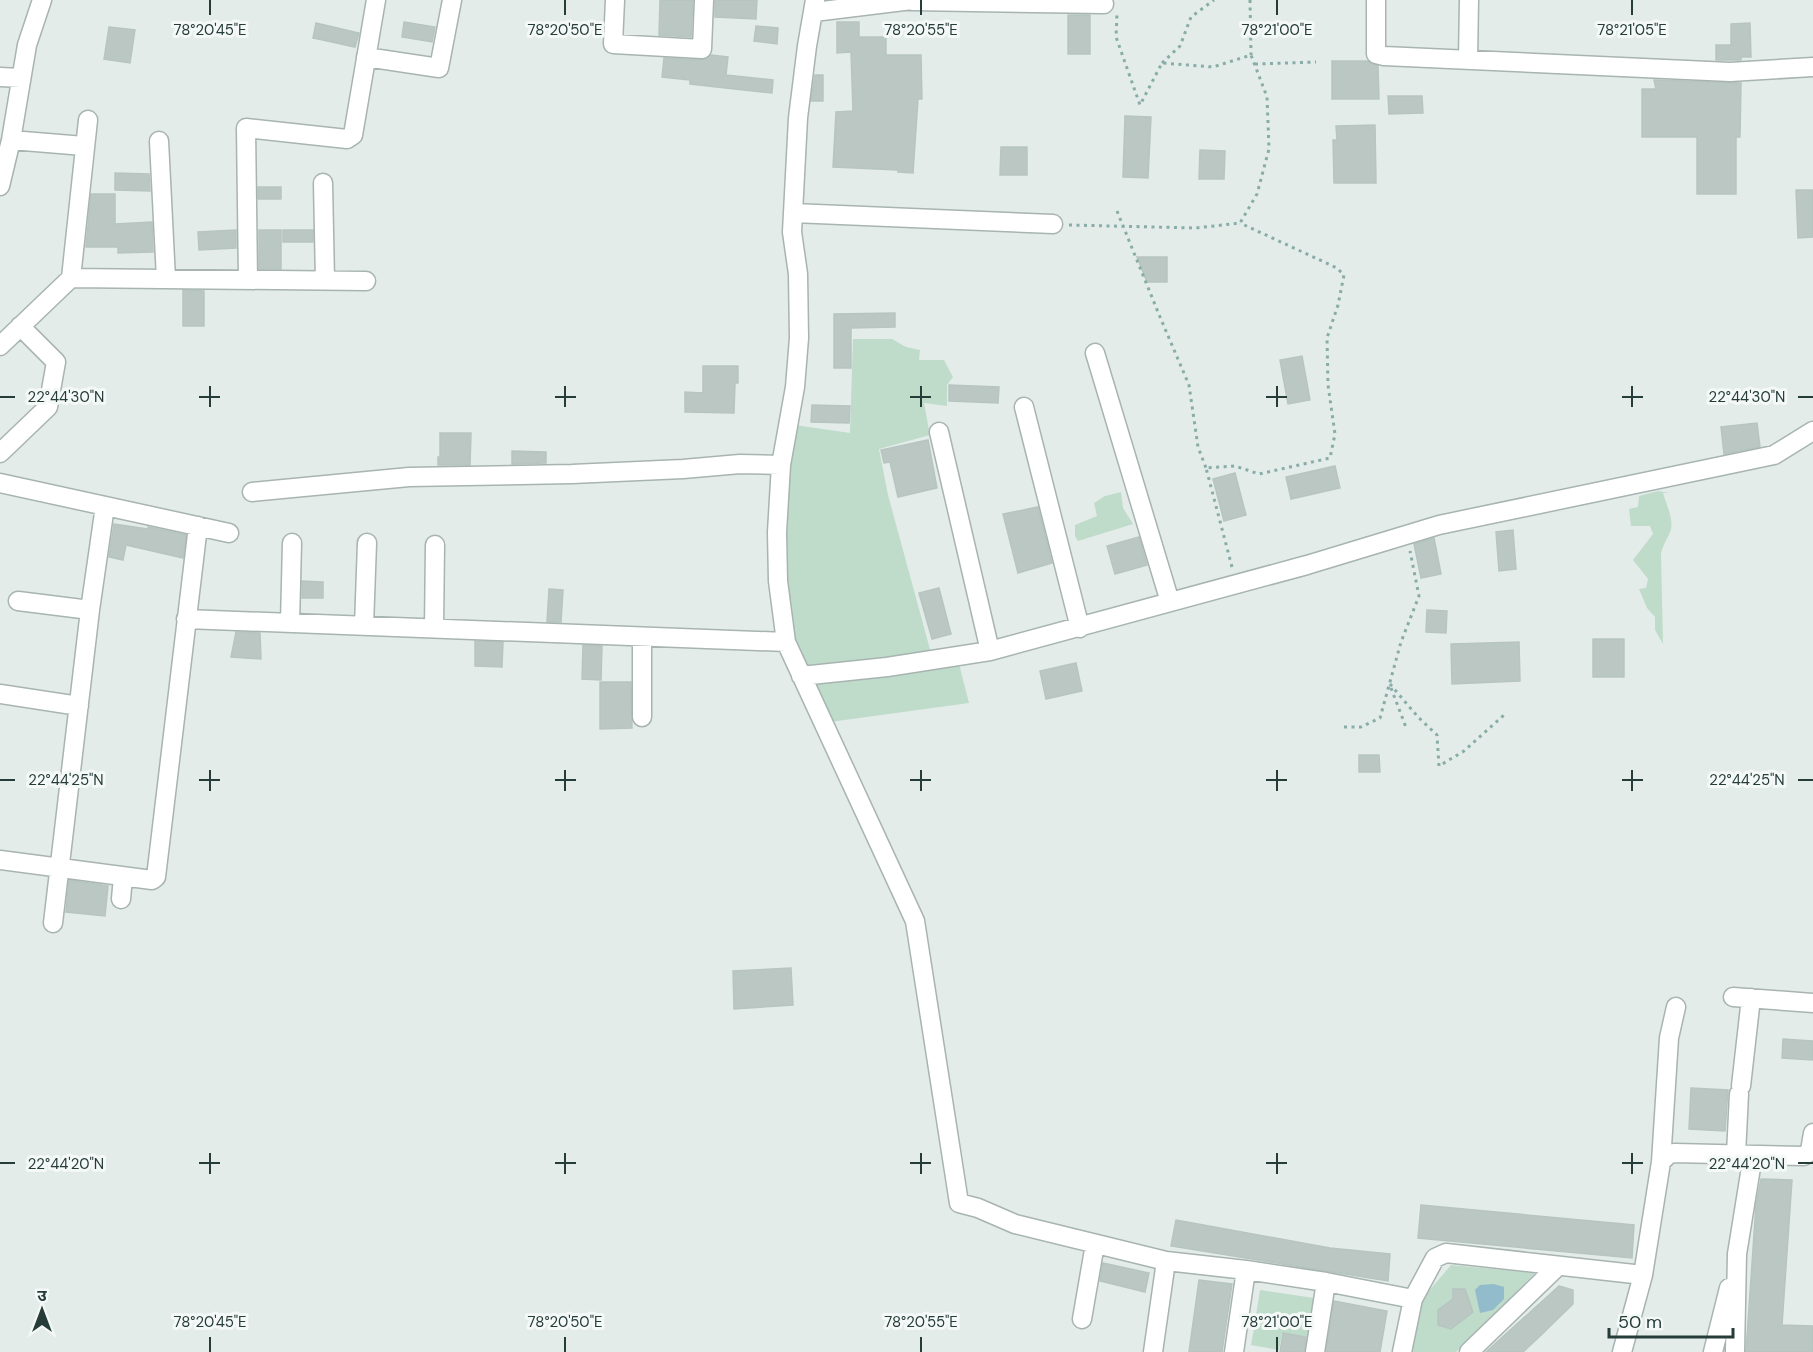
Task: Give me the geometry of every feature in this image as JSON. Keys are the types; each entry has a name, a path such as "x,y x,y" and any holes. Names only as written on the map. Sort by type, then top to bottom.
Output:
{"street":[{"path":"0,186 11,140 27,45 42,0"},
{"path":"248,280 246,128 347,139 353,135 376,0"},
{"path":"366,57 440,68 452,0"},
{"path":"615,0 612,44 702,49 704,0"},
{"path":"1376,0 1376,54 1384,56 1730,72 1813,67"},
{"path":"1468,60 1469,0"},
{"path":"1104,4 912,1 815,6 807,46 798,118 792,232 798,274 799,338 795,387 781,465 777,532 777,561 786,642 915,921 959,1203 978,1208 1016,1224 1166,1261 1326,1282 1413,1299"},
{"path":"0,77 21,78"},
{"path":"0,346 71,278 88,120"},
{"path":"11,140 84,146"},
{"path":"159,141 166,279"},
{"path":"323,183 324,281"},
{"path":"793,213 1053,224"},
{"path":"71,278 366,281"},
{"path":"0,453 48,407 57,362 20,326"},
{"path":"1095,353 1170,602"},
{"path":"1024,407 1080,628"},
{"path":"801,676 887,667 990,651 1307,565 1439,525 1774,455 1813,431"},
{"path":"939,432 990,651"},
{"path":"252,492 409,477 478,477 740,464 781,465"},
{"path":"0,483 229,533"},
{"path":"53,923 90,610 105,506"},
{"path":"0,860 123,877 152,880 156,877 198,526"},
{"path":"290,623 292,543"},
{"path":"364,626 367,543"},
{"path":"434,628 435,545"},
{"path":"18,601 90,610"},
{"path":"186,618 786,642"},
{"path":"642,637 642,717"},
{"path":"0,694 79,706"},
{"path":"121,899 123,877"},
{"path":"1735,1352 1737,1254 1745,1155 1740,1090 1742,998 1813,1003"},
{"path":"1622,1352 1643,1275 1661,1162 1669,1038 1676,1007"},
{"path":"1661,1162 1669,1154 1675,1153 1804,1156 1810,1151 1813,1133"},
{"path":"1082,1319 1095,1244"},
{"path":"1402,1352 1413,1299 1435,1258 1446,1253 1643,1275"},
{"path":"1713,1352 1737,1254"},
{"path":"1153,1352 1166,1261"},
{"path":"1469,1352 1558,1266"},
{"path":"1234,1352 1246,1270"},
{"path":"1316,1352 1326,1282"}],"path":[{"path":"1104,4 1117,4 1116,37 1140,105 1162,63 1180,46 1191,17 1214,0"},
{"path":"1240,223 1257,194 1269,149 1267,97 1251,55 1250,0"},
{"path":"1162,63 1213,67 1251,55"},
{"path":"1254,64 1316,62"},
{"path":"1117,211 1189,385 1198,447 1237,584"},
{"path":"1053,224 1196,228 1240,223 1337,268 1344,275 1338,305 1327,338 1329,385 1335,434 1329,458 1259,474 1234,466 1206,469"},
{"path":"1344,727 1361,727 1380,718 1401,642 1419,596 1406,535"},
{"path":"1390,684 1437,735 1439,766 1464,751 1505,714"},
{"path":"1390,684 1407,730"},
{"path":"1254,1325 1257,1307"},
{"path":"1255,1316 1311,1324"}],"green space":[{"path":"853,339 892,339 906,347 920,350 919,360 944,360 953,377 947,385 947,406 924,403 930,435 879,449 888,495 931,653 809,669 794,635 786,583 784,530 791,451 795,425 850,433"},
{"path":"1658,491 1670,493 1663,493 1670,512 1671,523 1670,532 1661,554 1663,644 1655,630 1655,617 1647,608 1639,589 1646,588 1648,579 1633,560 1653,534 1650,526 1631,526 1629,509 1638,507 1639,496"},
{"path":"1121,492 1123,508 1133,524 1078,541 1075,536 1075,525 1097,516 1094,503 1105,496"},
{"path":"958,660 969,703 830,722 811,681"},
{"path":"1451,1265 1535,1273 1456,1352 1409,1352 1417,1305"},
{"path":"1260,1290 1314,1298 1310,1323 1256,1315"},
{"path":"1256,1317 1310,1325 1308,1337 1282,1333 1279,1350 1251,1345"}],"water":[{"path":"1494,1284 1504,1287 1504,1299 1493,1310 1480,1313 1475,1290 1480,1285"}],"building":[{"path":"660,0 693,0 691,37 659,35"},
{"path":"715,0 757,0 756,19 715,17"},
{"path":"1068,15 1090,15 1090,54 1068,54"},
{"path":"404,22 435,27 432,42 402,37"},
{"path":"837,22 859,22 859,37 886,37 886,55 921,55 922,99 918,99 913,173 898,172 898,170 833,167 836,112 853,111 851,52 837,53"},
{"path":"316,23 359,33 355,47 313,38"},
{"path":"1750,23 1751,57 1741,57 1741,60 1716,60 1716,45 1731,45 1731,24"},
{"path":"756,26 778,28 777,44 754,41"},
{"path":"109,27 135,30 130,63 104,59"},
{"path":"711,55 728,57 726,75 773,80 772,93 690,84 690,80 662,77 664,58 701,60"},
{"path":"1332,61 1367,61 1378,66 1379,99 1332,99"},
{"path":"815,75 823,75 823,101 811,101"},
{"path":"1654,80 1741,83 1740,137 1736,137 1736,194 1697,194 1697,137 1642,137 1642,89 1656,89"},
{"path":"1388,96 1422,96 1423,113 1389,114"},
{"path":"1125,116 1151,117 1148,178 1123,177"},
{"path":"1375,125 1376,183 1334,183 1333,140 1337,140 1336,126"},
{"path":"1001,147 1027,147 1027,175 1000,175"},
{"path":"1200,150 1225,151 1224,179 1199,179"},
{"path":"115,173 149,174 150,191 115,190"},
{"path":"258,187 281,187 281,199 258,199"},
{"path":"1796,190 1813,190 1813,237 1798,238"},
{"path":"91,194 115,194 115,224 152,222 153,252 118,253 118,247 86,247"},
{"path":"236,230 236,248 199,250 198,232"},
{"path":"259,230 281,230 281,269 259,269"},
{"path":"283,230 313,230 313,242 283,242"},
{"path":"1137,257 1167,257 1167,282 1147,282"},
{"path":"183,290 204,291 204,326 183,326"},
{"path":"895,313 895,327 851,328 851,368 834,368 834,314"},
{"path":"1302,356 1310,400 1288,404 1280,360"},
{"path":"703,366 738,366 734,413 685,412 685,392 703,393"},
{"path":"949,385 999,387 998,403 949,401"},
{"path":"812,405 850,406 849,423 811,422"},
{"path":"1757,423 1760,447 1724,454 1721,427"},
{"path":"440,433 471,433 470,465 438,465"},
{"path":"928,440 937,488 898,497 890,462 884,463 881,450"},
{"path":"512,451 546,452 546,463 512,464"},
{"path":"1335,466 1340,488 1291,499 1286,477"},
{"path":"1235,473 1246,515 1224,521 1213,479"},
{"path":"1038,507 1052,563 1018,573 1003,514"},
{"path":"114,524 148,529 148,527 186,535 183,558 126,545 123,560 109,557"},
{"path":"1513,530 1516,569 1499,571 1496,532"},
{"path":"1139,537 1147,565 1115,574 1107,546"},
{"path":"1434,538 1441,574 1421,578 1414,544"},
{"path":"302,581 323,582 323,598 302,598"},
{"path":"939,588 951,634 932,639 919,593"},
{"path":"549,589 563,590 561,622 547,622"},
{"path":"1427,610 1447,611 1446,633 1426,632"},
{"path":"236,632 260,633 261,659 231,657"},
{"path":"1593,639 1624,639 1624,677 1593,677"},
{"path":"475,641 503,642 502,667 475,666"},
{"path":"1519,642 1520,681 1452,684 1451,644"},
{"path":"583,645 602,646 601,680 582,679"},
{"path":"1076,663 1082,691 1046,699 1040,671"},
{"path":"600,682 631,682 632,728 600,729"},
{"path":"1359,755 1379,755 1380,772 1359,772"},
{"path":"69,880 108,886 105,916 66,912"},
{"path":"791,968 793,1005 734,1009 733,971"},
{"path":"1783,1039 1813,1041 1813,1060 1782,1058"},
{"path":"1691,1088 1728,1090 1725,1131 1689,1129"},
{"path":"1761,1179 1792,1180 1782,1325 1813,1326 1813,1352 1746,1352 1756,1205"},
{"path":"1421,1205 1634,1225 1632,1258 1418,1238"},
{"path":"1176,1220 1330,1248 1390,1254 1388,1281 1171,1246"},
{"path":"1103,1263 1149,1273 1145,1292 1100,1281"},
{"path":"1199,1280 1232,1284 1222,1352 1189,1352"},
{"path":"1559,1286 1573,1290 1573,1304 1523,1352 1486,1352"},
{"path":"1453,1289 1465,1289 1473,1312 1451,1329 1438,1325 1438,1310 1453,1299"},
{"path":"1334,1301 1387,1311 1380,1352 1326,1352"},
{"path":"1283,1333 1306,1337 1304,1352 1280,1352"}]}
